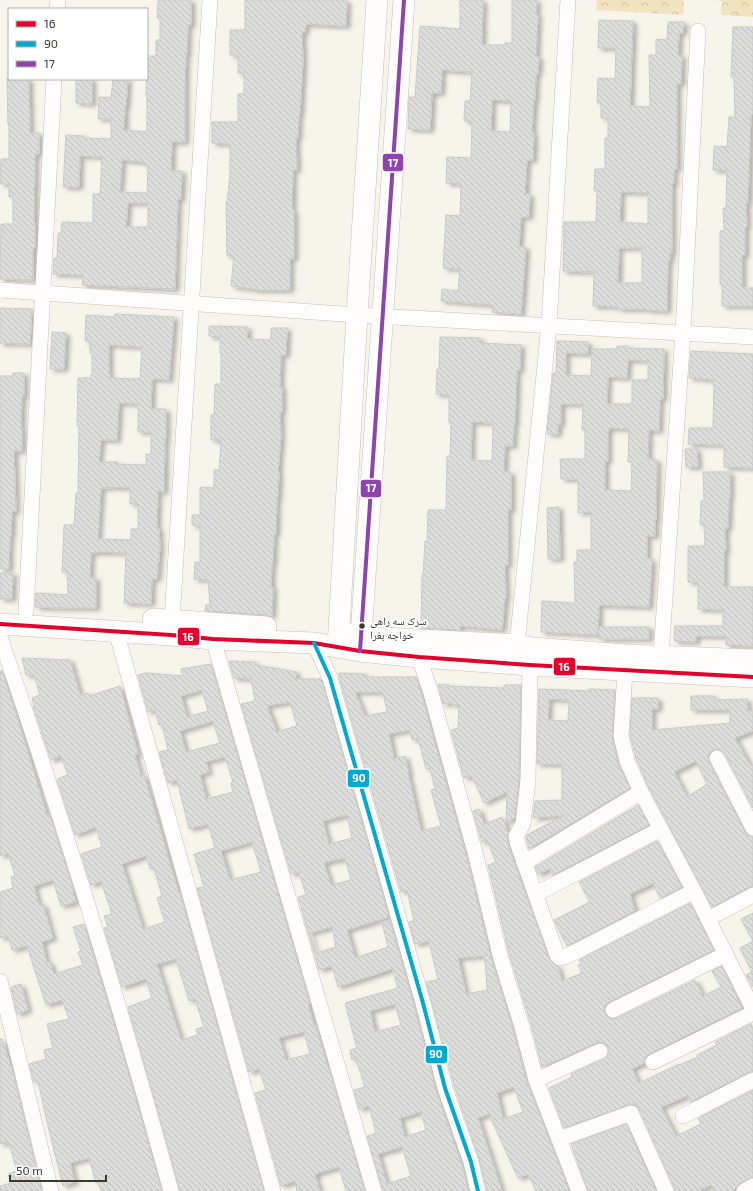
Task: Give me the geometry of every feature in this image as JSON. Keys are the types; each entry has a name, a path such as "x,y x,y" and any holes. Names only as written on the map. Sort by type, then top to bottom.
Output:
{"main road":[{"path":"338,640 356,315 377,0"},
{"path":"361,644 404,0"},
{"path":"0,609 172,620 338,640 419,657 530,665 753,677"},
{"path":"0,624 172,634 213,639 314,643 338,640"},
{"path":"361,644 517,645 532,648 626,655 753,660"}],"street":[{"path":"172,620 210,0"},
{"path":"517,645 549,325 568,0"},
{"path":"661,656 683,333 698,31"},
{"path":"26,611 54,80"},
{"path":"0,290 356,315 753,337"},
{"path":"116,631 273,1191"},
{"path":"0,637 38,747 114,993 170,1191"},
{"path":"213,639 374,1191"},
{"path":"314,643 330,678 423,1003 445,1088 471,1162 478,1191"},
{"path":"419,657 431,693 476,856 500,959 522,1027 536,1080 579,1191"},
{"path":"530,665 528,780 523,824 516,836 524,863 558,956 560,958 564,957 694,891"},
{"path":"625,670 621,736 627,761 641,792 694,891 753,1009"},
{"path":"717,758 753,828"},
{"path":"524,863 641,792"},
{"path":"536,894 661,829"},
{"path":"708,919 753,896"},
{"path":"613,1010 726,954"},
{"path":"0,981 52,1191"},
{"path":"653,1062 753,1013"},
{"path":"536,1080 600,1051"},
{"path":"683,1116 753,1080"},
{"path":"559,1139 632,1113 666,1191"},
{"path":"744,1191 753,1186"}],"green space":[{"path":"597,0 684,0 683,15 596,10"},
{"path":"714,0 753,0 753,17 721,15 722,1"}],"building":[{"path":"158,0 191,0 191,25 188,25 186,54 185,142 172,142 171,171 182,171 181,199 178,199 175,289 82,285 83,275 53,274 54,258 57,258 58,233 61,233 62,222 93,223 93,194 100,194 102,157 80,156 79,187 63,187 66,135 83,136 83,138 111,139 111,119 98,119 99,97 111,98 113,80 128,80 124,130 147,132 146,96 148,56 156,56 156,40 160,40 160,18 157,18","holes":["122,160 143,162 143,164 148,164 147,193 120,192","128,203 148,203 148,227 126,227"]},
{"path":"245,0 347,0 346,26 306,24 305,32 302,32 303,61 300,114 298,138 296,138 297,170 293,170 292,210 294,210 294,259 290,258 290,290 259,290 231,286 234,256 227,256 226,202 230,174 230,144 212,143 212,122 238,122 238,94 244,94 244,73 238,73 238,55 230,55 230,30 245,30"},
{"path":"460,0 483,0 482,45 504,45 505,43 512,43 512,0 537,0 536,15 538,15 536,57 539,57 538,74 536,74 532,133 534,133 533,160 527,160 525,194 530,194 529,217 521,217 519,247 526,247 521,314 492,312 493,305 441,301 442,289 458,291 460,269 443,268 446,215 460,216 461,184 446,183 447,157 471,158 472,122 464,121 465,101 470,101 472,72 442,70 441,93 432,93 430,130 408,129 409,97 415,97 420,26 460,29","holes":["492,100 511,101 510,132 491,131"]},
{"path":"599,20 633,21 630,106 650,107 649,55 656,55 656,39 667,40 668,22 684,22 683,33 679,33 678,56 682,56 681,84 677,84 677,169 674,169 674,183 672,183 672,253 670,252 670,261 668,261 667,311 619,309 619,307 593,306 594,272 563,271 564,222 596,222 597,191 594,191 595,169 605,169 605,138 608,138 608,118 601,118 601,103 597,103 598,78 615,79 616,48 598,48","holes":["621,192 648,193 648,224 620,222","619,248 642,248 642,283 618,283"]},
{"path":"733,27 753,27 753,114 751,114 748,203 746,203 747,227 745,227 745,255 742,255 742,288 753,288 753,306 722,306 722,284 720,284 720,231 724,231 723,208 726,208 727,170 713,170 714,146 727,147 729,117 735,117 734,77 731,77"},
{"path":"7,79 29,80 30,133 39,133 39,154 35,154 35,248 33,248 33,280 0,279 1,224 13,224 13,197 9,197 9,184 0,184 1,159 9,159"},
{"path":"76,80 92,80 92,104 76,103"},
{"path":"0,308 32,309 30,344 0,343"},
{"path":"115,314 174,317 169,380 152,379 151,409 166,409 166,438 164,492 158,491 157,528 159,528 160,547 157,579 152,579 151,604 124,603 126,553 97,552 91,553 90,578 96,578 96,608 35,607 36,593 68,595 67,572 62,572 64,525 74,525 76,493 78,493 78,378 90,378 92,375 92,354 90,353 90,342 85,341 86,315 115,317","holes":["109,345 142,347 140,379 110,378","119,403 138,404 138,432 151,432 151,454 146,454 146,465 99,462 101,440 117,440","130,487 130,504 138,504 138,529 131,529 131,540 98,539 101,488"]},
{"path":"209,326 248,327 247,339 271,340 271,328 287,328 286,355 281,355 280,387 282,387 282,412 280,412 281,435 276,534 274,534 272,563 272,617 267,615 205,611 206,605 210,605 208,580 194,579 195,562 200,562 200,526 192,525 192,515 200,515 200,487 214,488 214,470 219,470 221,440 211,440 211,415 214,415 215,384 221,384 221,353 220,337 209,336"},
{"path":"52,332 66,333 64,369 50,369"},
{"path":"440,337 480,338 480,343 521,345 520,370 517,370 513,446 505,446 504,472 511,472 511,510 508,510 508,565 505,565 506,598 502,630 460,626 460,630 421,628 422,575 425,541 427,542 428,510 446,510 447,456 450,456 451,423 449,423 449,395 436,394 437,369 439,369","holes":["472,422 493,423 492,461 471,460"]},
{"path":"557,341 588,342 588,354 566,353 566,375 591,376 592,349 617,349 617,346 628,346 628,348 664,349 663,399 660,399 659,431 649,430 648,459 657,460 655,536 647,536 647,559 652,559 649,607 599,605 598,635 541,632 542,601 575,603 574,562 577,562 577,550 591,550 591,512 578,513 578,479 561,479 560,459 585,459 585,430 582,430 583,404 561,404 561,424 558,424 558,434 547,434 553,373 556,373","holes":["628,360 648,361 648,380 632,380 631,404 607,404 608,377 627,378","609,428 629,429 628,462 632,462 631,491 605,490 605,461 608,461"]},
{"path":"691,351 753,354 753,468 724,467 724,445 688,444 689,428 713,428 714,380 689,378"},
{"path":"13,373 24,373 24,396 22,396 21,428 22,451 14,451 16,511 12,511 9,569 0,569 0,376 13,376"},
{"path":"685,449 697,449 698,467 686,467"},
{"path":"703,472 730,472 728,528 725,528 726,551 724,551 724,587 753,587 753,646 726,645 726,636 696,636 696,642 674,641 675,626 723,626 723,610 698,609 698,582 688,582 688,546 705,546 704,525 700,525 701,501 704,501"},
{"path":"559,507 560,559 548,559 547,508"},
{"path":"0,573 13,573 12,599 0,599"},
{"path":"598,627 649,627 649,639 599,639"},
{"path":"22,658 70,660 80,695 88,693 89,696 120,686 138,754 135,755 141,776 144,775 180,893 264,1191 180,1191 128,1007 152,998 146,979 122,987 104,928 108,927 104,916 112,914 101,881 91,885 81,854 102,847 96,827 75,835 57,779 68,775 61,756 51,760 33,706 32,698 40,695 34,675 26,675","holes":["146,856 150,869 154,868 162,896 157,898 165,922 143,929 122,864","176,959 189,1001 195,999 204,1027 196,1029 198,1035 181,1040 157,964"]},
{"path":"229,661 255,662 255,665 297,672 296,679 320,679 322,681 389,917 347,930 355,958 388,947 382,922 390,920 436,1090 462,1165 469,1191 383,1191 367,1136 376,1133 369,1106 359,1109 354,1090 365,1087 356,1059 352,1060 350,1050 357,1048 345,1003 398,988 392,969 338,987 332,966 319,970 298,897 306,895 299,872 291,874 241,704 255,701 251,679 234,678","holes":["290,702 297,726 277,732 267,706","347,815 352,838 329,844 323,821","345,858 351,880 331,885 324,863","332,927 336,947 316,953 310,933","395,1004 401,1025 375,1032 370,1011","421,1112 426,1130 405,1137 400,1118","402,1147 411,1176 387,1184 378,1154"]},
{"path":"211,664 310,1004 308,1004 314,1026 316,1026 329,1068 365,1191 346,1191 339,1167 315,1175 320,1191 297,1191 295,1181 281,1186 255,1093 266,1090 259,1069 249,1072 197,888 204,887 194,854 215,848 208,824 189,829 177,780 168,783 159,752 168,750 162,724 159,725 155,710 148,712 138,675 146,673 183,676 181,669","holes":["202,690 208,711 187,717 181,696","213,721 220,743 186,752 180,731","225,757 233,782 231,783 233,792 206,799 200,775 209,772 206,762","252,842 261,872 230,880 221,851","304,1032 310,1054 286,1060 279,1038"]},
{"path":"0,671 2,671 15,710 47,816 50,815 74,891 76,902 61,906 53,880 34,886 39,905 43,904 53,938 42,942 47,963 50,962 54,974 83,965 78,952 81,951 73,927 84,924 162,1191 101,1191 99,1182 96,1183 89,1158 70,1163 75,1182 63,1186 38,1081 34,1082 29,1064 46,1059 44,1050 53,1048 47,1024 69,1019 62,1000 46,1005 27,946 12,950 8,936 0,938 0,892 13,888 11,877 15,876 8,853 0,856"},
{"path":"339,673 365,674 365,677 416,677 467,858 492,961 513,1029 527,1082 569,1190 567,1191 536,1191 528,1174 518,1178 489,1114 478,1118 502,1191 487,1191 479,1159 454,1085 426,982 438,980 429,941 415,944 409,922 414,921 407,890 401,892","holes":["355,692 383,692 387,712 365,716","410,730 412,740 418,738 426,769 430,768 435,789 431,790 441,826 421,831 405,756 394,759 389,734","484,956 487,990 466,994 458,958","514,1087 523,1112 503,1119 497,1093"]},
{"path":"438,684 449,686 504,688 504,685 521,685 519,779 515,818 506,822 507,792 484,803 472,776 464,778 451,730 458,728 459,705 453,705 453,703 443,704"},
{"path":"539,689 589,691 589,689 615,690 612,738 618,763 630,788 529,849 526,837 527,835 563,816 533,818 535,801 562,800 562,764 537,764","holes":["549,699 569,700 568,721 548,720"]},
{"path":"691,696 714,696 715,700 747,699 748,711 753,711 753,731 735,738 750,765 753,764 753,808 722,750 713,750 709,753 708,758 745,832 748,836 753,837 753,886 712,907 649,788 636,758 630,735 632,698 658,698 658,709 652,709 652,730 730,723 730,710 691,710","holes":["696,761 707,784 687,797 674,772"]},
{"path":"638,805 649,825 553,875 549,869 538,874 535,867"},
{"path":"479,809 484,824 502,817 508,832 507,838 509,848 549,958 558,967 562,981 582,973 578,965 581,964 579,960 690,903 714,950 609,1002 605,1005 604,1010 608,1018 617,1018 695,980 703,996 721,987 712,971 722,966 742,1008 649,1054 645,1057 644,1063 632,1069 639,1083 679,1064 698,1057 697,1055 717,1045 715,1042 751,1024 753,1028 753,1071 690,1102 687,1096 661,1107 676,1136 701,1124 698,1118 753,1090 753,1177 740,1183 732,1191 714,1191 711,1185 698,1191 675,1191 639,1109 633,1104 564,1128 549,1088 572,1077 571,1074 607,1057 609,1052 608,1048 605,1044 600,1042 596,1043 542,1067 531,1024 510,957 488,865 496,862 487,840 482,842 473,811"},
{"path":"657,841 682,887 660,898 653,883 630,894 635,911 567,946 554,920 590,902 579,882"},
{"path":"753,913 753,941 741,919"},
{"path":"753,941 752,986 746,975 752,972 740,948"},
{"path":"21,984 28,1010 17,1014 11,987"},
{"path":"0,1039 2,1039 12,1069 42,1190 39,1191 0,1191 0,1186 11,1183 8,1174 17,1171 9,1143 7,1144 6,1142 0,1144"},
{"path":"626,1124 656,1191 588,1191 571,1144"}],"transit line":[{"name":"17","path":"360,651 404,0"},
{"name":"16","path":"0,624 213,639 314,643 360,651 530,665 753,677"},
{"name":"90","path":"314,643 330,678 423,1003 445,1088 471,1162 478,1191"}],"place":[{"name":"سرک سه راهی خواجه بغرا","path":"362,626"}]}
